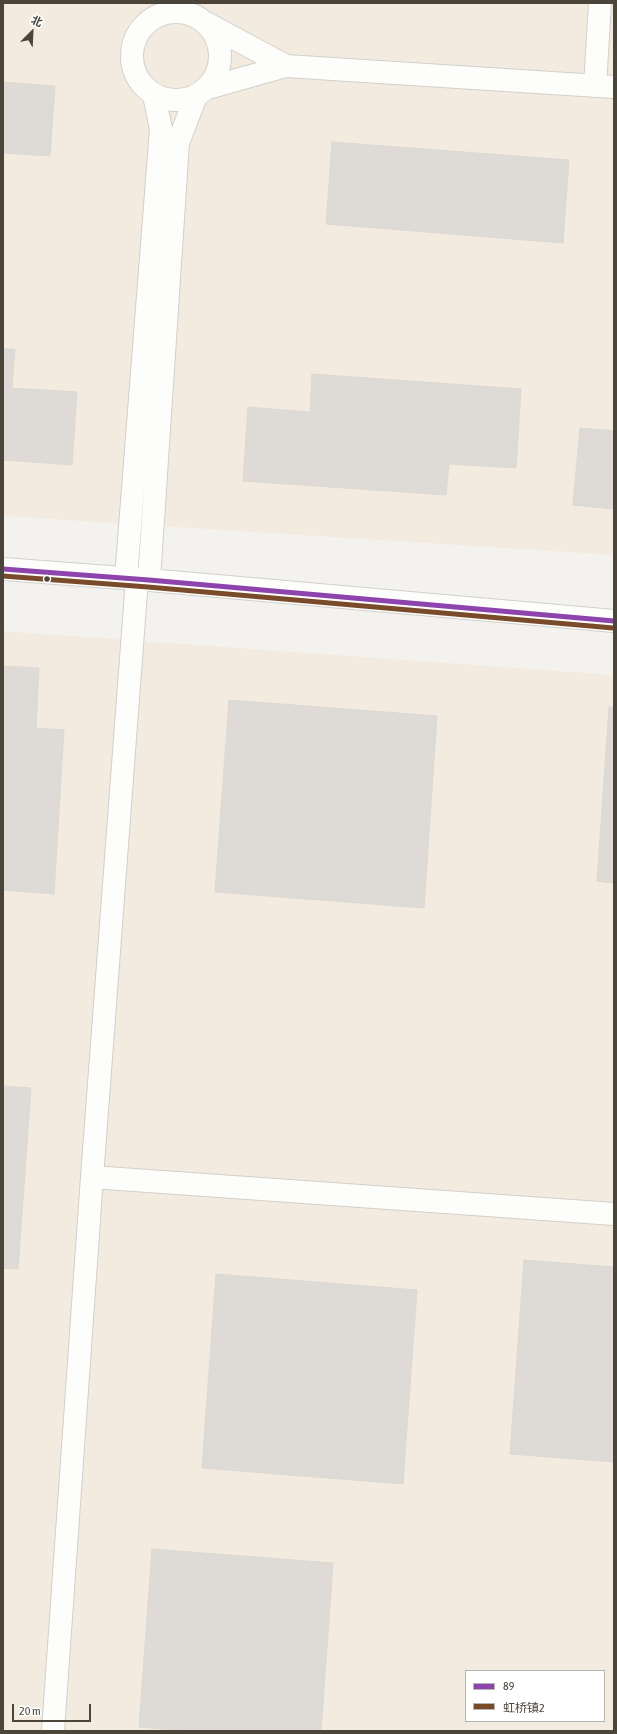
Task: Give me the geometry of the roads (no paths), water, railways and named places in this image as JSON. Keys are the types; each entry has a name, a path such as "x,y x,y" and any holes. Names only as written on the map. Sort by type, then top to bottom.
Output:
{"street":[{"path":"286,66 200,15 179,11 164,12 161,9 140,30 133,43 131,57 134,72 142,85 154,95 167,100 182,100 202,92 286,66 604,87 600,3"},
{"path":"53,1731 92,1177 137,579 178,143 202,92 216,76 220,62 220,48 215,34 200,15"},
{"path":"137,579 161,129 154,95"},
{"path":"3,569 137,579 614,621"},
{"path":"92,1177 614,1214"}]}
